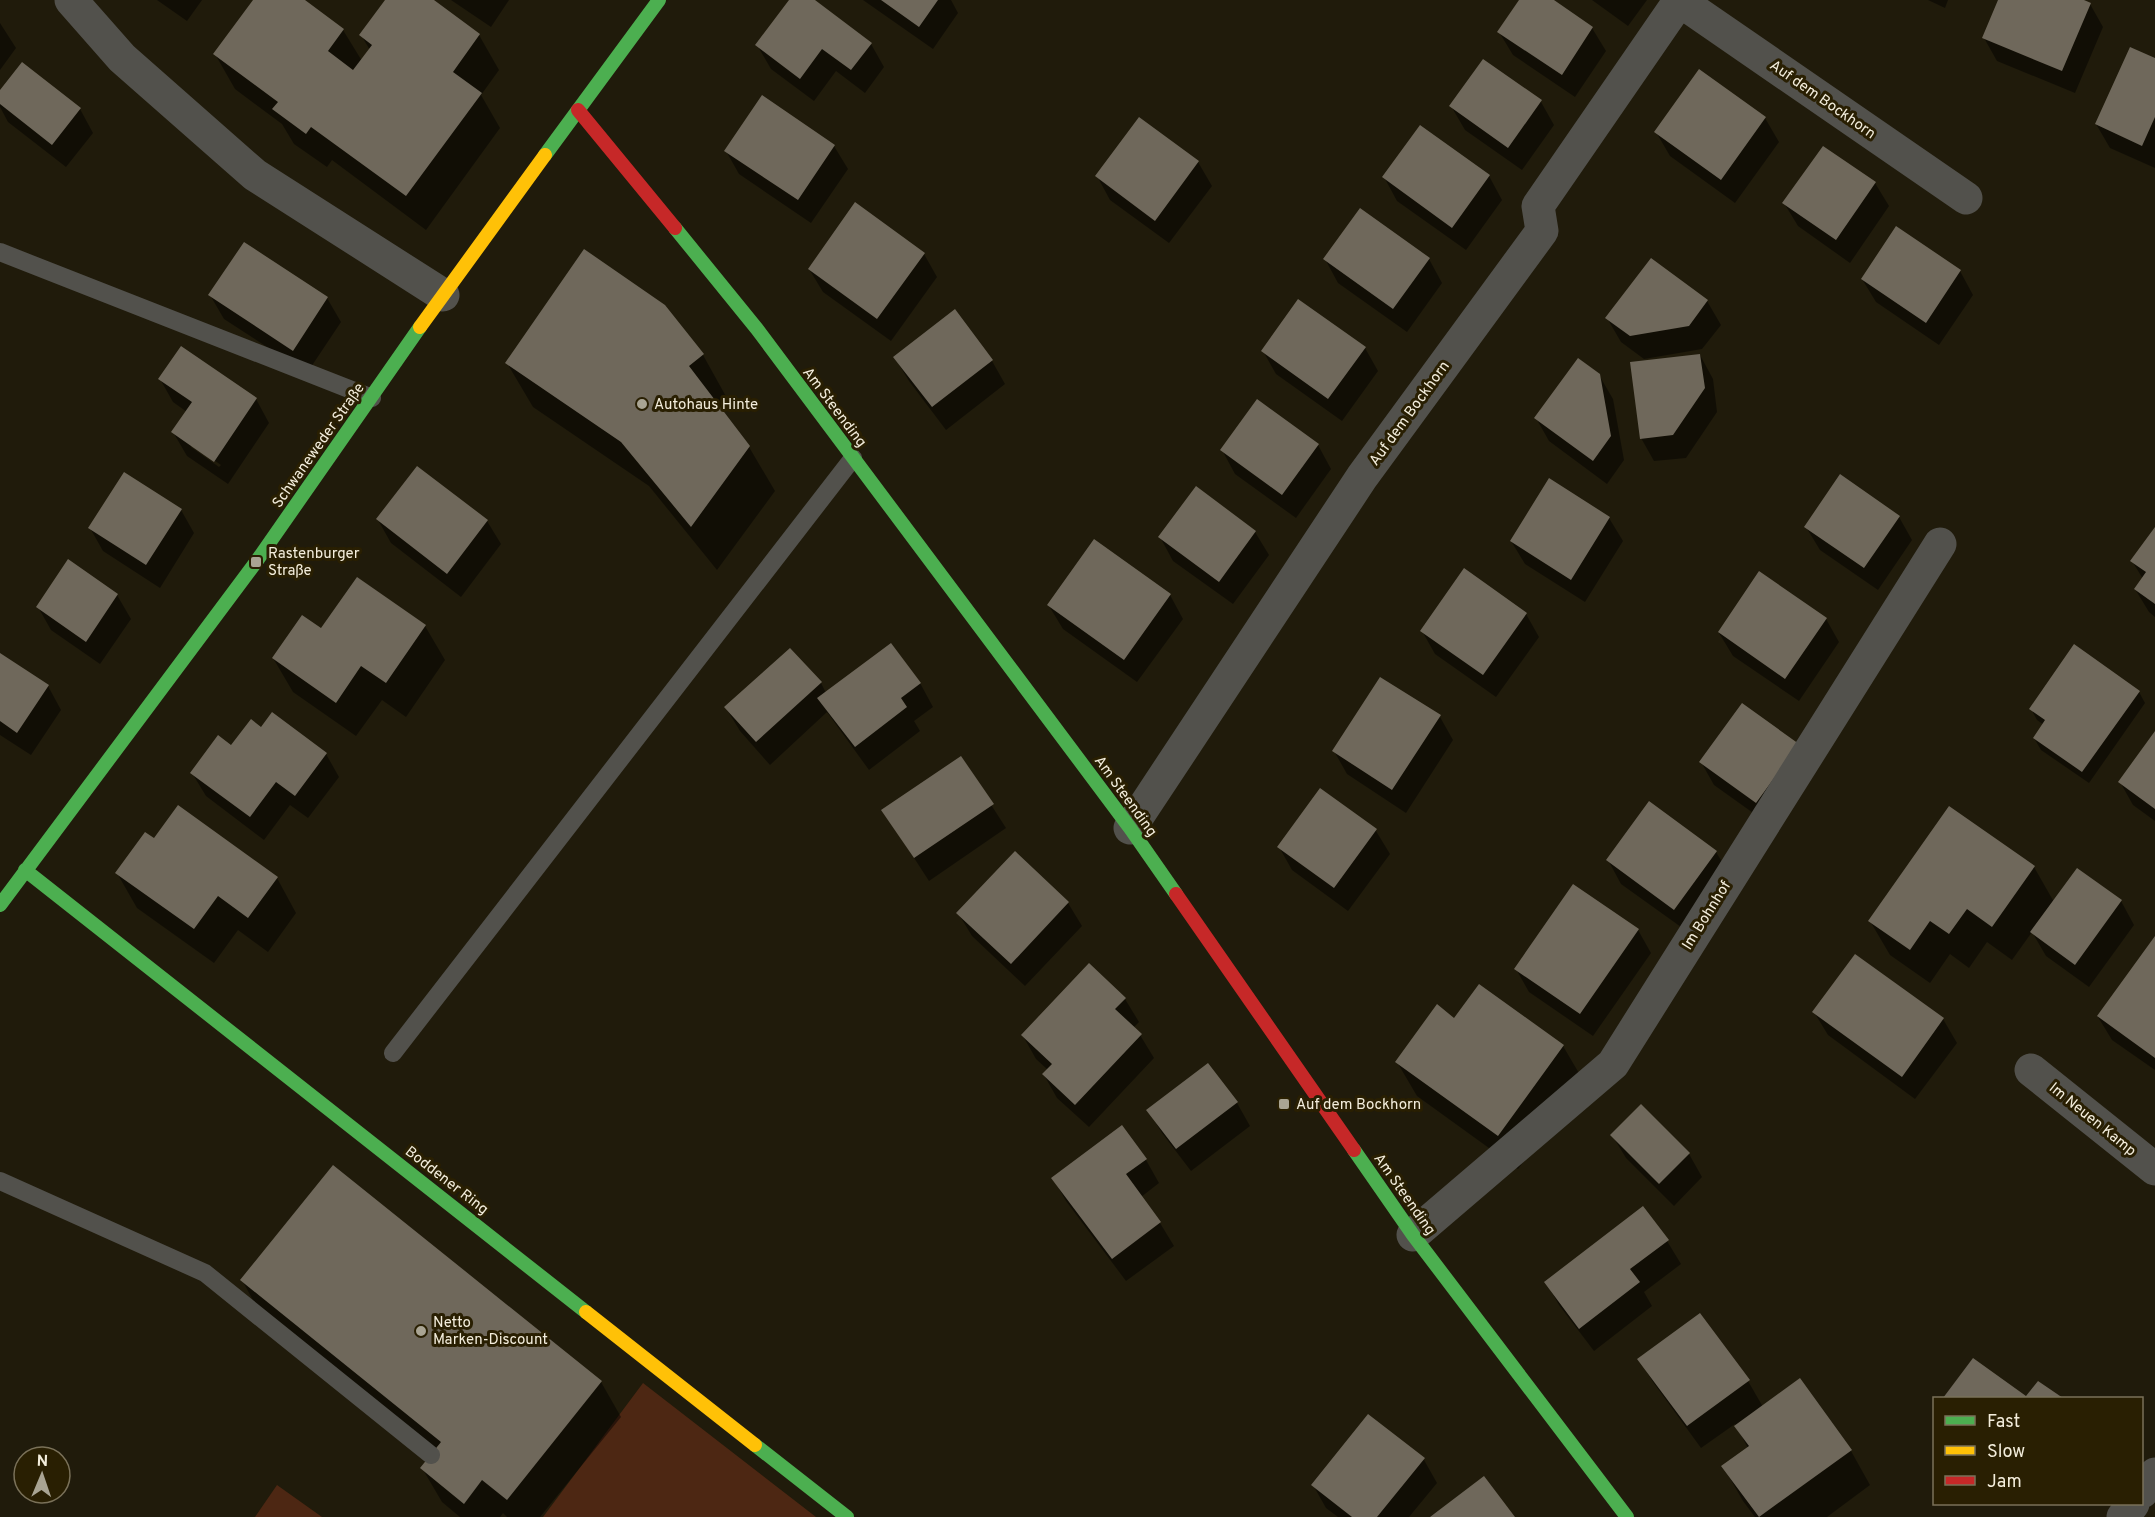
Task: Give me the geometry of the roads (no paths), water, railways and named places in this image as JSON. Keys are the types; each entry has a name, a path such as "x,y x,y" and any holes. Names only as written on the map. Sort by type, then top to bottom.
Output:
{"street":[{"path":"71,0 122,58 255,175 443,294"},
{"name":"Schwaneweder Straße","path":"0,905 256,562 443,294 659,0"},
{"name":"Auf dem Bockhorn","path":"1130,828 1362,477 1542,231 1538,206 1680,0 1966,198"},
{"name":"Am Steending","path":"578,110 757,329 1130,828 1413,1235 1627,1517"},
{"name":"Im Bohnhof","path":"1413,1235 1613,1064 1940,544"},
{"name":"Boddener Ring","path":"25,870 847,1517"},
{"name":"Im Neuen Kamp","path":"2031,1070 2155,1169"},
{"path":"2143,1491 2155,1474"}],"lane":[{"path":"0,252 372,398"},
{"path":"393,1053 853,458"},
{"path":"0,1181 205,1273 431,1455"}],"place":[{"name":"Autohaus Hinte","path":"642,404"},
{"name":"Rastenburger Straße","path":"256,562"},
{"name":"Auf dem Bockhorn","path":"1284,1104"},
{"name":"Netto Marken-Discount","path":"421,1331"}]}
